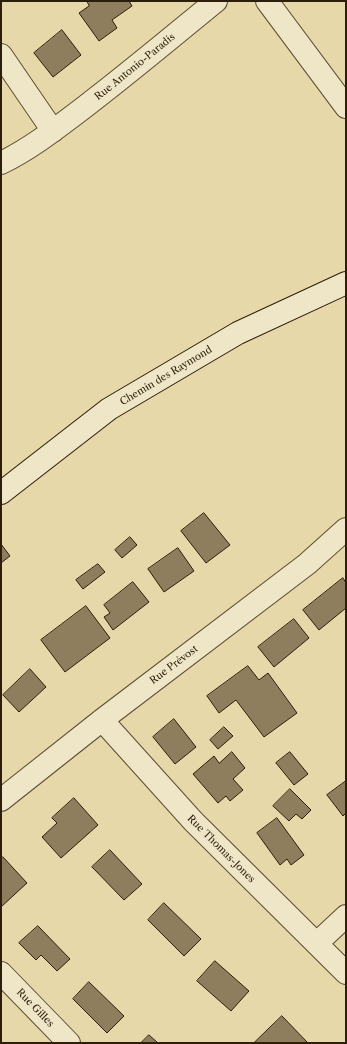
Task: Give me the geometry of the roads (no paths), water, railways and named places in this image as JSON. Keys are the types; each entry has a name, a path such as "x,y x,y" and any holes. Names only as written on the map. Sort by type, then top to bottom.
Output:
{"street":[{"name":"Rue Antonio-Paradis","path":"1,163 12,158 53,131 115,84 216,1"},
{"path":"267,1 346,107"},
{"path":"1,55 53,131"},
{"name":"Chemin des Raymond","path":"1,493 109,409 238,333 346,283"},
{"name":"Rue Prévost","path":"1,800 102,720 307,564 346,529"},
{"name":"Rue Thomas-Jones","path":"102,720 193,821 346,973"},
{"path":"317,943 346,916"},
{"name":"Rue Gilles","path":"1,973 69,1043"}]}
